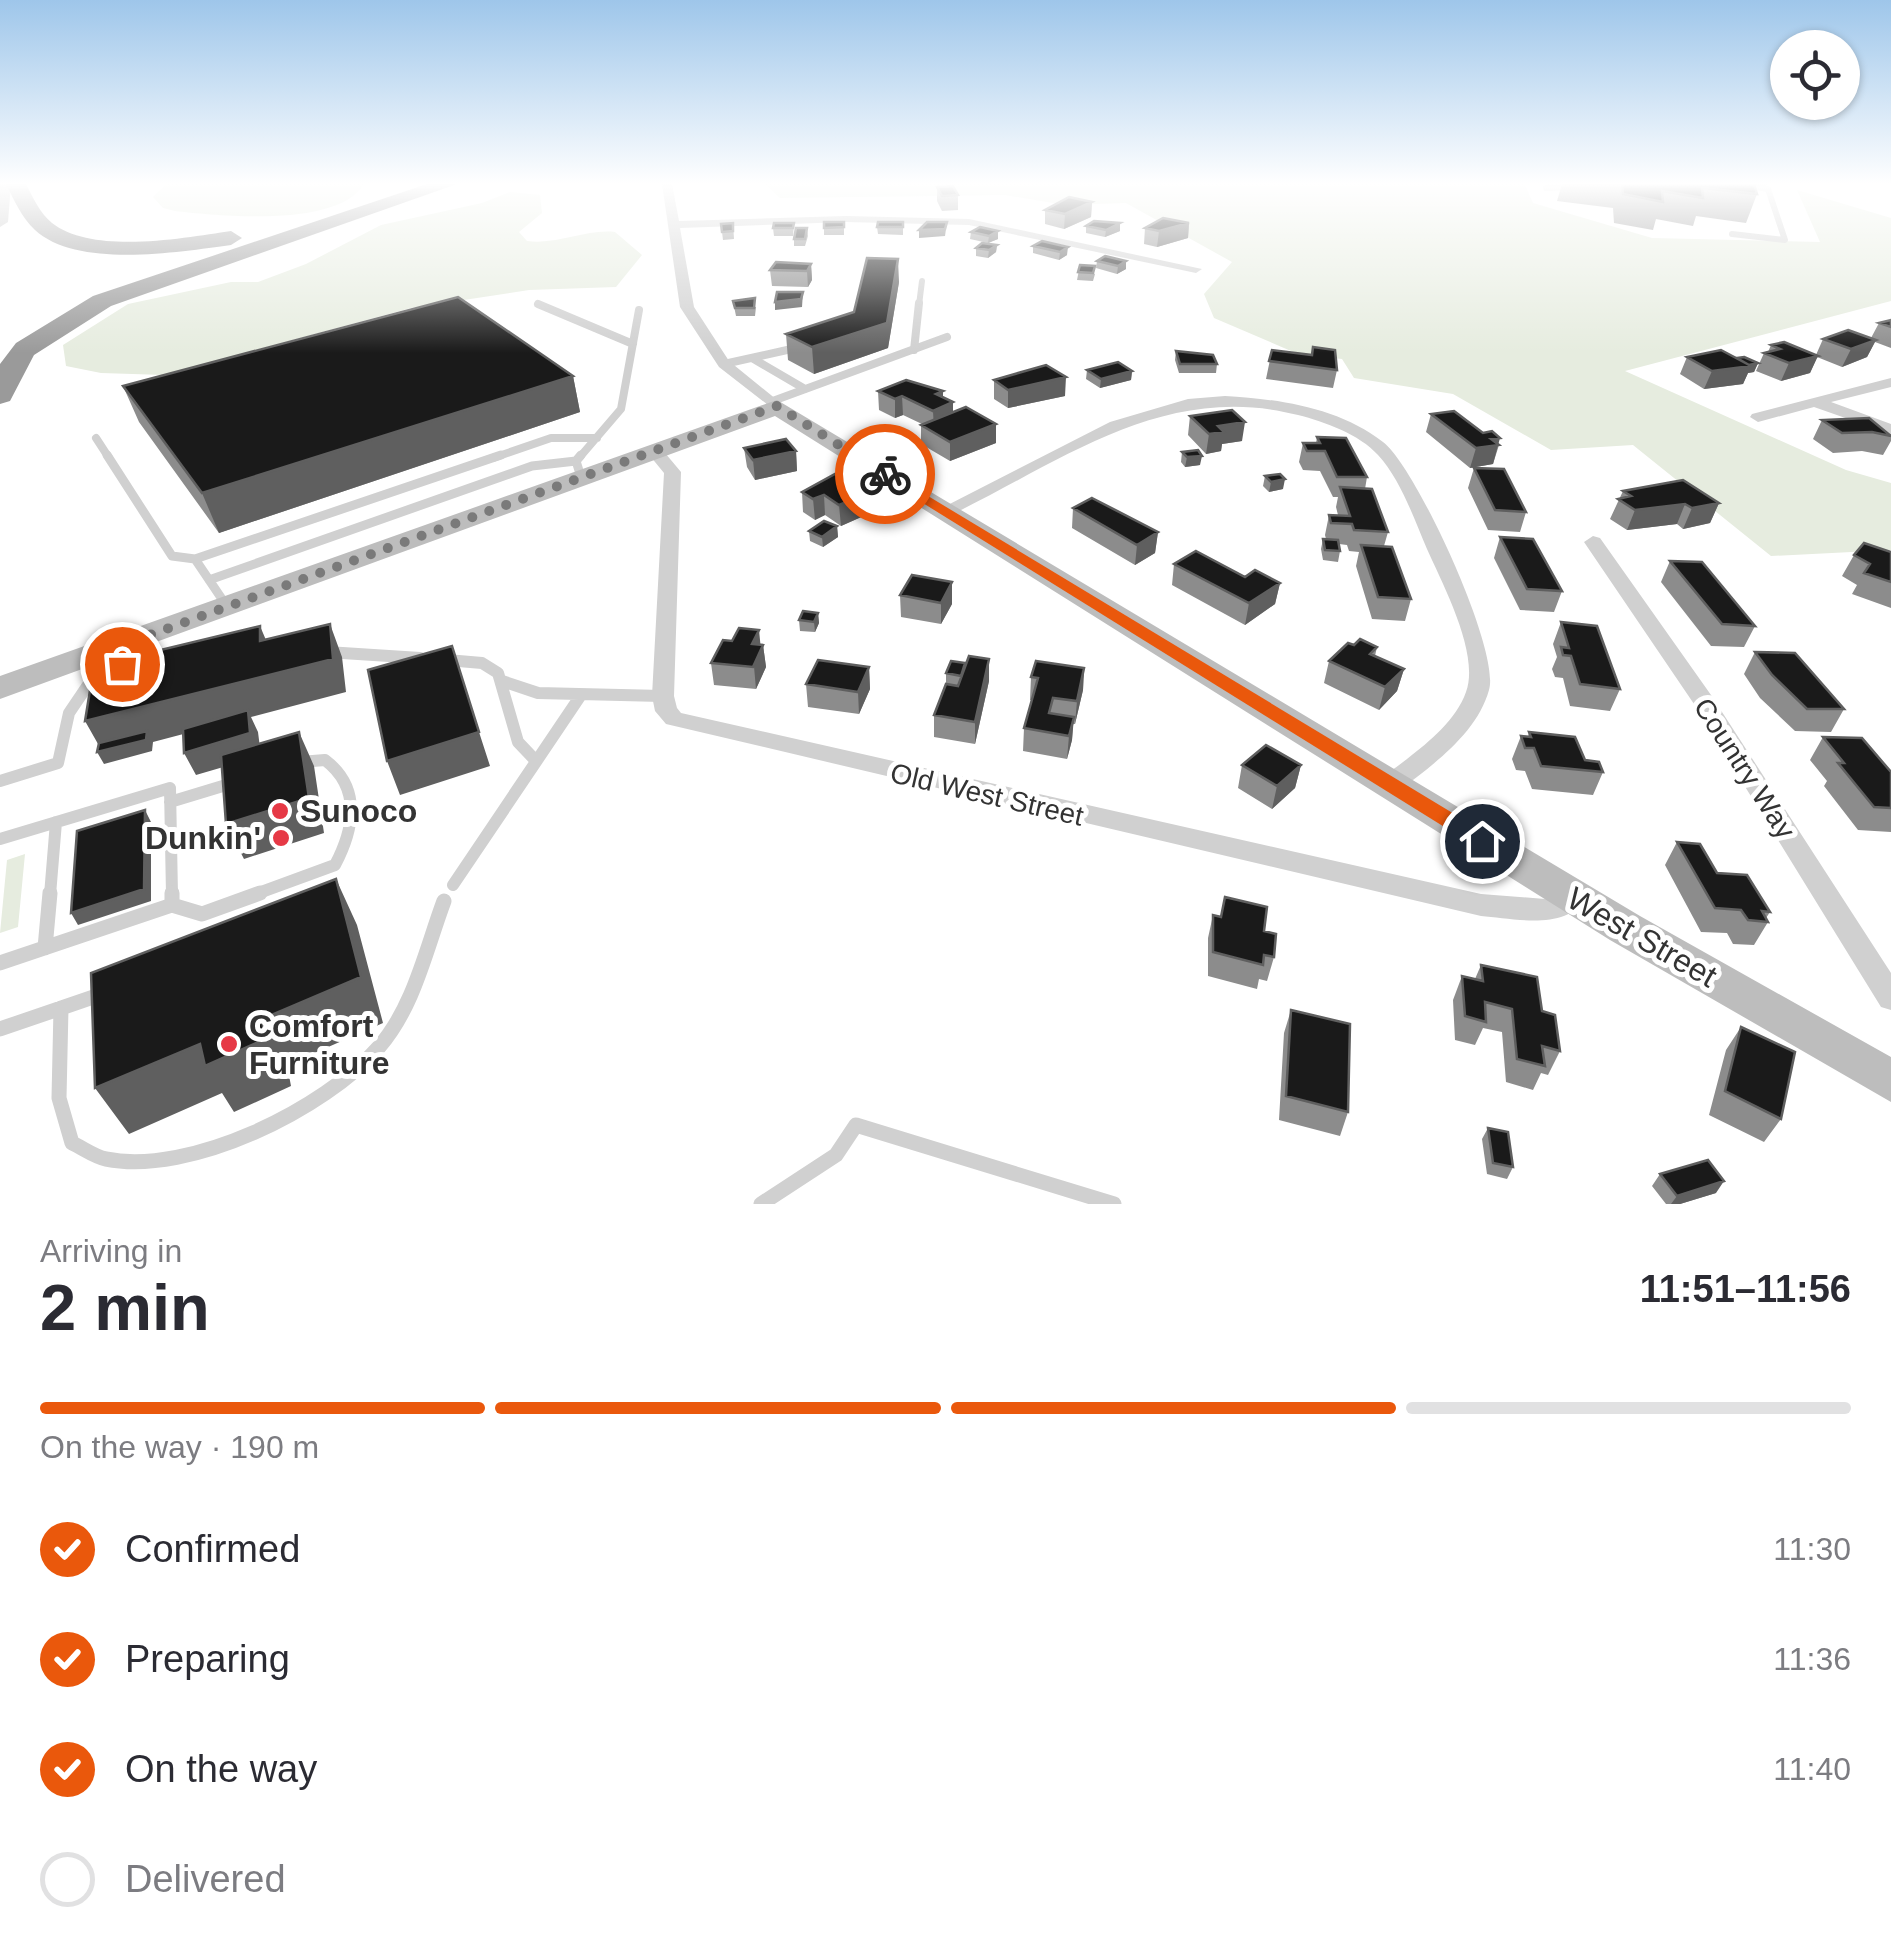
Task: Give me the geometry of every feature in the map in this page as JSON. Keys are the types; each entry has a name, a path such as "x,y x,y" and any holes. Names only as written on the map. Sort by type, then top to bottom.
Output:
{"highway":[{"path":"82,240 147,246 212,240"},
{"path":"0,395 6,375 25,348 91,306 277,240"}],"street":[{"path":"0,688 116,660 226,606 579,469 654,451 773,404 724,364 687,307 676,240"},
{"path":"1059,240 1196,268"},
{"path":"1758,416 1891,382"},
{"path":"945,511 1112,428 1175,406 1226,401 1282,406 1324,417 1368,439 1396,465 1472,638 1480,670 1478,693 1467,712 1391,784"},
{"path":"1818,403 1891,429"},
{"name":"West Street","path":"773,404 1573,897 1891,1081"},
{"path":"654,451 670,465 673,476 663,696"},
{"name":"Country Way","path":"1593,542 1703,700 1891,998"},
{"name":"Old West Street","path":"663,696 669,715 690,725 1481,905 1548,910 1573,897"}],"lane":[{"path":"914,350 922,281"},
{"path":"538,304 634,344"},
{"path":"209,580 532,466 579,469 597,438 621,409 639,310"},
{"path":"773,404 948,338"},
{"path":"724,364 815,344"},
{"path":"752,358 805,389"},
{"path":"96,438 172,556 195,559 551,438 597,438"},
{"path":"195,559 226,606"},
{"path":"314,652 476,663 492,668 502,681 522,751 536,761"},
{"path":"0,781 58,763 71,709 94,675 116,660"},
{"path":"502,681 525,691 663,696"},
{"path":"453,885 581,695"},
{"path":"0,963 172,905 194,914 210,912 320,874 340,859 352,824 351,799 341,772 318,759 284,767"},
{"path":"170,802 246,778"},
{"path":"0,839 170,788 172,905"},
{"path":"45,948 56,822"},
{"path":"60,1008 61,1116 72,1144 96,1162 128,1170 194,1165 278,1130 376,1050 395,1024 444,902"},
{"path":"0,1029 116,989"},
{"path":"762,1204 836,1155 856,1125 1114,1204"}],"shaded area":[{"path":"352,240 625,240 642,255 616,287 529,290 411,308 164,375 101,373 66,366 63,345 128,304 231,282 258,282 306,264"},
{"path":"1193,240 1891,240 1891,301 1625,371 1846,470 1891,483 1891,550 1771,556 1633,445 1551,450 1453,394 1354,378 1342,359 1298,354 1214,318 1204,294 1232,262"},
{"path":"25,854 18,927 0,933 7,860"}],"building":[{"path":"1042,241 1068,247 1060,252 1033,246"},
{"path":"982,243 997,245 989,250 976,248"},
{"path":"1105,256 1126,261 1118,266 1097,261"},
{"path":"867,258 898,259 887,323 812,347 786,334 854,312"},
{"path":"776,262 811,264 807,271 770,270"},
{"path":"1080,265 1095,266 1093,273 1078,272"},
{"path":"777,292 803,292 801,299 775,302"},
{"path":"458,297 573,376 202,493 123,386"},
{"path":"755,298 754,308 735,308 733,301"},
{"path":"1848,330 1876,340 1851,349 1823,339"},
{"path":"1784,342 1818,356 1789,363 1764,353 1780,349 1771,345"},
{"path":"1313,347 1335,350 1337,370 1269,361 1272,350 1312,355"},
{"path":"1721,350 1751,366 1712,371 1687,357"},
{"path":"1176,351 1213,355 1217,364 1180,364"},
{"path":"1737,358 1758,363 1749,365"},
{"path":"1118,362 1132,371 1101,379 1087,370"},
{"path":"1046,365 1066,377 1008,390 994,380"},
{"path":"906,380 943,391 936,394 953,402 933,411 902,396 895,399 878,391"},
{"path":"966,407 996,424 950,442 921,425"},
{"path":"1232,410 1245,422 1218,426 1224,432 1209,434 1190,416"},
{"path":"1454,411 1483,433 1492,431 1500,438 1491,439 1499,445 1476,448 1431,414"},
{"path":"1869,418 1891,436 1842,433 1822,420"},
{"path":"1317,437 1346,438 1367,477 1337,477 1325,451 1307,451 1303,443 1320,443"},
{"path":"786,439 796,451 753,460 744,448"},
{"path":"1198,450 1202,456 1187,457 1182,452"},
{"path":"1474,468 1504,469 1526,512 1495,510"},
{"path":"835,474 867,494 839,505 824,495 813,499 802,492"},
{"path":"1280,474 1285,479 1271,482 1265,476"},
{"path":"1683,480 1719,503 1635,510 1618,499 1631,496 1623,491"},
{"path":"1340,487 1372,489 1388,532 1354,530 1352,524 1331,523 1329,515 1350,516"},
{"path":"1092,498 1158,532 1137,545 1073,508"},
{"path":"824,521 837,526 822,537 809,531"},
{"path":"1500,537 1533,539 1562,591 1527,589"},
{"path":"1323,539 1338,540 1340,551 1325,550"},
{"path":"1864,543 1891,552 1891,582 1864,573 1870,564 1854,555"},
{"path":"1361,545 1392,547 1411,599 1378,597"},
{"path":"1196,551 1245,577 1255,570 1280,583 1249,603 1174,564"},
{"path":"1670,561 1702,562 1755,626 1722,624"},
{"path":"912,575 952,582 941,603 900,595"},
{"path":"803,611 818,613 814,622 799,620"},
{"path":"1561,622 1597,626 1620,689 1580,684 1571,656 1563,655 1561,647 1569,648"},
{"path":"330,624 333,659 85,721 94,666 260,626 260,641"},
{"path":"739,628 759,630 752,644 763,645 753,667 711,663 723,640 732,641"},
{"path":"1360,639 1377,647 1370,654 1404,669 1385,687 1329,661 1348,643 1354,645"},
{"path":"452,646 479,732 387,761 368,670"},
{"path":"1755,652 1795,653 1844,709 1807,709"},
{"path":"969,656 989,659 975,722 934,715 946,684 958,686"},
{"path":"818,660 869,667 858,692 806,684"},
{"path":"951,661 965,663 961,676 946,673"},
{"path":"1036,661 1084,668 1077,701 1053,698 1049,713 1074,717 1069,736 1024,728 1038,678 1031,677"},
{"path":"248,710 250,733 184,753 183,729"},
{"path":"147,731 146,740 97,752 99,743"},
{"path":"299,732 309,798 226,824 221,755"},
{"path":"1529,732 1575,737 1585,760 1599,762 1603,772 1541,766 1534,748 1525,748 1521,736 1531,737"},
{"path":"1823,737 1862,738 1891,772 1891,808 1874,807 1838,763 1844,763"},
{"path":"1266,745 1301,765 1277,786 1242,765"},
{"path":"145,810 144,889 71,913 77,831"},
{"path":"1677,842 1700,844 1717,873 1747,875 1770,912 1762,911 1768,922 1748,920 1741,910 1715,908"},
{"path":"336,879 361,977 262,1019 265,1039 205,1066 200,1044 95,1088 91,973"},
{"path":"1225,897 1267,907 1264,931 1276,934 1274,957 1264,955 1263,965 1213,952 1213,915 1221,917"},
{"path":"1481,965 1537,977 1542,1011 1555,1015 1560,1051 1542,1046 1545,1066 1517,1059 1512,1009 1485,1002 1486,1022 1465,1016 1462,976 1483,981"},
{"path":"1291,1010 1350,1024 1348,1112 1286,1096"},
{"path":"1741,1027 1795,1052 1781,1119 1725,1091"},
{"path":"1488,1128 1508,1132 1513,1167 1493,1163"},
{"path":"1708,1160 1724,1181 1677,1196 1660,1174"}],"way so far":[{"path":"122,664 117,647 777,406 885,474"}],"place":[{"name":"Sunoco","path":"280,811"},
{"name":"Dunkin'","path":"281,838"},
{"name":"Comfort Furniture","path":"229,1044"}],"route":[{"path":"885,474 1482,841"}]}
